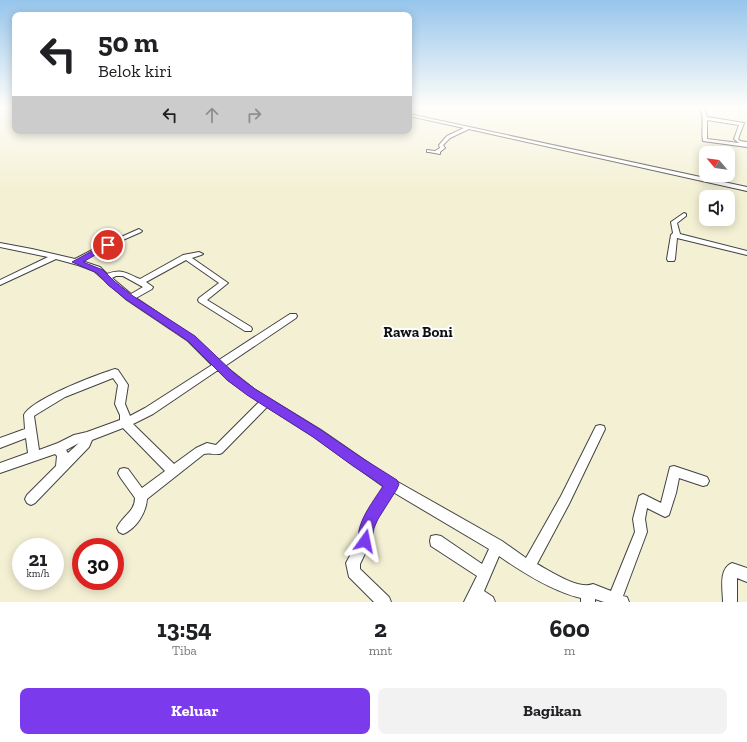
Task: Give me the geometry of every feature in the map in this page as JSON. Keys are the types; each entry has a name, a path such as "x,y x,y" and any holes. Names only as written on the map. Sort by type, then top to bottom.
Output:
{"street":[{"path":"429,151 438,153 443,148 441,145 443,141 452,135"},
{"path":"496,135 747,189"},
{"path":"705,135 705,140 747,146"},
{"path":"738,135 736,139 740,142 747,143"},
{"path":"677,235 674,222 684,215"},
{"path":"76,262 96,250 139,231"},
{"path":"671,259 673,236 677,235 747,253"},
{"path":"0,245 76,262 96,269 130,298 191,339 208,353 219,366 266,401 392,484 497,546 528,567 588,598 593,591 618,600 640,532 639,519 643,500 665,511 674,471 703,482"},
{"path":"141,282 186,257 199,254"},
{"path":"0,283 54,257"},
{"path":"186,257 224,283 202,300 248,329"},
{"path":"107,277 116,274 126,274 150,287 130,298"},
{"path":"0,468 61,447 78,438 87,437 125,423 149,411 293,316"},
{"path":"34,456 30,415 32,411 62,394 115,373 123,385 120,404 125,415 125,423 173,471"},
{"path":"141,496 200,451 207,448 218,450 266,401"},
{"path":"528,567 565,500 600,429"},
{"path":"0,443 31,432"},
{"path":"31,500 60,468 85,444 87,437"},
{"path":"60,468 63,454 60,452 61,447"},
{"path":"123,528 138,513 142,503 141,496 124,473"},
{"path":"384,602 354,572 353,563 365,541 367,528 373,514 392,484"},
{"path":"436,541 485,574"},
{"path":"488,602 473,598 497,546"},
{"path":"730,602 730,572 732,570 747,575"}],"shaded area":[{"path":"0,135 747,135 747,602 0,602"}],"district":[{"name":"Rawa Boni","path":"418,332"}],"route":[{"path":"108,245 96,250 76,262 100,271 123,293 191,339 208,353 231,377 251,392 317,433 385,481 392,484 373,514 367,528 365,541"}]}
